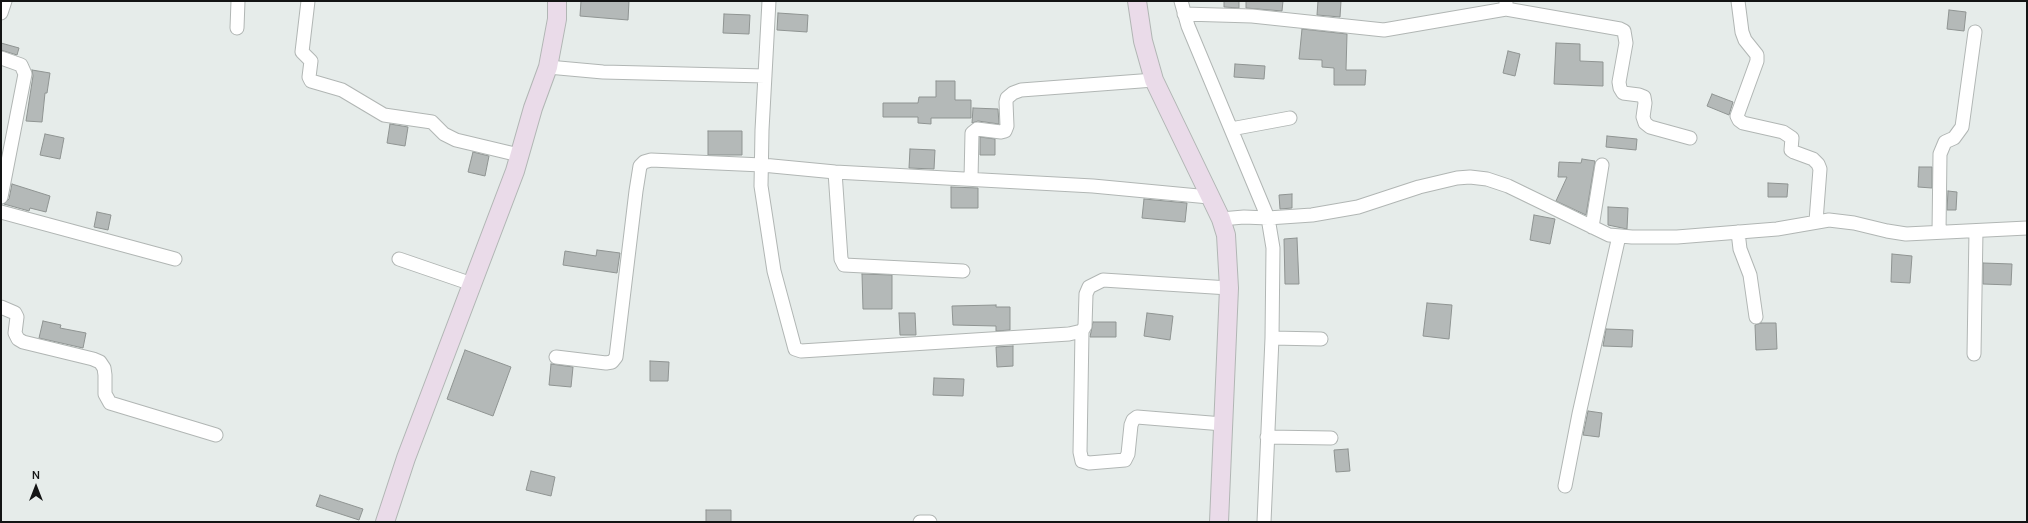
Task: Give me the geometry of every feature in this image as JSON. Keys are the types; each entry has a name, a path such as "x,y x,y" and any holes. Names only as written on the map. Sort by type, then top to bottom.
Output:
{"street":[{"path":"1,13 5,1"},
{"path":"237,28 238,1"},
{"path":"308,1 302,52 311,61 309,77 311,81 342,90 384,115 432,122 444,134 456,140 519,155"},
{"path":"385,522 411,445 519,155 533,108 548,67 557,19 557,1"},
{"path":"769,1 762,165 763,208 774,271 795,349 801,351 1070,334 1082,331"},
{"path":"1137,1 1144,47 1154,80 1209,197 1221,219 1226,235 1229,288 1219,522"},
{"path":"1738,1 1742,32 1745,40 1757,55 1757,61 1737,116 1743,124 1783,132 1789,135 1792,138 1791,150 1813,159 1818,164 1820,169 1816,221"},
{"path":"1264,522 1272,338 1273,248 1264,218 1231,129 1183,7 1384,30 1506,5 1620,28 1626,36 1619,82 1623,93 1639,95 1644,98 1645,103 1643,117 1645,123 1650,127 1690,138"},
{"path":"1938,232 1940,154 1944,142 1954,138 1962,128 1975,32"},
{"path":"1,58 21,65 25,74 1,197"},
{"path":"548,67 604,72 765,76"},
{"path":"971,179 972,133 977,129 1001,132 1005,131 1007,126 1006,102 1007,98 1013,93 1021,90 1154,80"},
{"path":"1231,129 1290,118"},
{"path":"556,357 606,363 612,362 616,357 640,166 644,162 651,160 762,165 835,172 1093,186 1209,197"},
{"path":"1592,227 1602,165"},
{"path":"835,172 841,259 844,265 963,271"},
{"path":"1221,219 1244,217 1264,218 1312,216 1358,207 1419,188 1457,178 1470,177 1487,179 1508,186 1609,235 1619,236 1677,237 1777,229 1816,221 1829,220 1854,223 1906,234 2027,228"},
{"path":"1,212 175,259"},
{"path":"1974,354 1976,231"},
{"path":"1738,232 1740,249 1750,275 1756,317"},
{"path":"1565,486 1579,414 1619,236"},
{"path":"399,259 472,284"},
{"path":"1223,424 1137,417 1133,420 1128,454 1125,460 1089,463 1082,461 1080,452 1082,331 1085,326 1086,294 1089,287 1103,280 1229,288"},
{"path":"1,307 15,313 17,317 15,334 18,339 23,342 100,362 104,368 105,394 110,403 216,435"},
{"path":"1272,338 1321,339"},
{"path":"1267,437 1331,438"},
{"path":"920,522 930,522"}],"building":[{"path":"581,1 629,1 628,20 580,16"},
{"path":"1224,1 1239,1 1239,8 1224,7"},
{"path":"1246,1 1283,1 1282,11 1246,8"},
{"path":"1318,1 1341,1 1340,17 1317,15"},
{"path":"1949,10 1966,12 1964,31 1947,29"},
{"path":"778,13 808,15 807,32 777,30"},
{"path":"724,14 750,15 749,34 723,33"},
{"path":"1302,29 1347,34 1346,70 1366,70 1365,85 1334,85 1334,68 1322,67 1322,60 1299,59"},
{"path":"1,43 19,48 17,55 1,50"},
{"path":"1556,43 1580,44 1580,61 1603,62 1603,86 1554,84"},
{"path":"1508,51 1520,54 1515,76 1503,73"},
{"path":"1235,64 1265,66 1264,79 1234,77"},
{"path":"32,70 50,73 47,93 45,93 42,122 26,121 33,76"},
{"path":"936,81 955,81 955,100 971,100 971,118 931,118 931,124 918,123 918,117 883,117 883,103 918,103 919,97 936,97"},
{"path":"1712,94 1733,102 1729,115 1707,106"},
{"path":"973,108 998,109 999,124 978,121 972,123"},
{"path":"390,124 408,127 405,146 387,143"},
{"path":"708,131 742,131 742,155 708,155"},
{"path":"45,134 64,138 60,159 40,155"},
{"path":"1607,136 1637,139 1636,150 1606,147"},
{"path":"980,137 995,139 995,155 980,155"},
{"path":"910,149 935,150 934,169 909,168"},
{"path":"473,152 489,156 485,176 468,172"},
{"path":"1582,159 1595,161 1586,215 1556,201 1567,177 1558,177 1559,162 1581,163"},
{"path":"1919,167 1932,167 1932,188 1918,187"},
{"path":"1768,183 1788,184 1787,197 1768,197"},
{"path":"12,184 50,196 46,212 30,208 29,211 4,204 9,199"},
{"path":"951,187 978,188 978,208 951,208"},
{"path":"1948,191 1957,192 1956,210 1947,210"},
{"path":"1292,194 1292,208 1280,209 1279,195"},
{"path":"1144,199 1187,203 1185,222 1142,218"},
{"path":"1608,207 1628,208 1627,229 1608,225"},
{"path":"97,212 111,215 108,230 94,227"},
{"path":"1534,215 1555,219 1550,244 1530,240"},
{"path":"1297,238 1299,284 1285,284 1284,239"},
{"path":"597,250 620,253 617,273 563,265 565,251 596,256"},
{"path":"1892,254 1912,256 1910,283 1891,282"},
{"path":"1983,263 2012,264 2011,285 1983,284"},
{"path":"862,274 892,275 892,309 863,309"},
{"path":"1427,303 1452,305 1449,339 1423,336"},
{"path":"996,305 996,307 1010,307 1010,330 996,331 996,326 953,325 952,306"},
{"path":"899,313 915,313 916,335 900,335"},
{"path":"1147,313 1173,316 1170,340 1144,336"},
{"path":"43,321 61,325 60,328 86,333 83,348 39,338"},
{"path":"1093,322 1116,322 1116,337 1090,337"},
{"path":"1761,323 1776,323 1777,349 1756,350 1755,325"},
{"path":"1606,329 1633,330 1632,347 1603,346"},
{"path":"1013,346 1013,366 997,367 996,347"},
{"path":"465,350 511,367 493,416 447,399"},
{"path":"650,361 669,362 668,381 650,381"},
{"path":"551,364 573,367 571,387 549,385"},
{"path":"934,378 964,379 963,396 933,395"},
{"path":"1588,411 1602,413 1599,437 1583,435"},
{"path":"1348,449 1350,471 1336,472 1334,450"},
{"path":"531,471 555,477 551,496 526,490"},
{"path":"320,495 363,509 359,520 316,506"},
{"path":"706,510 731,510 731,522 706,522"}]}
